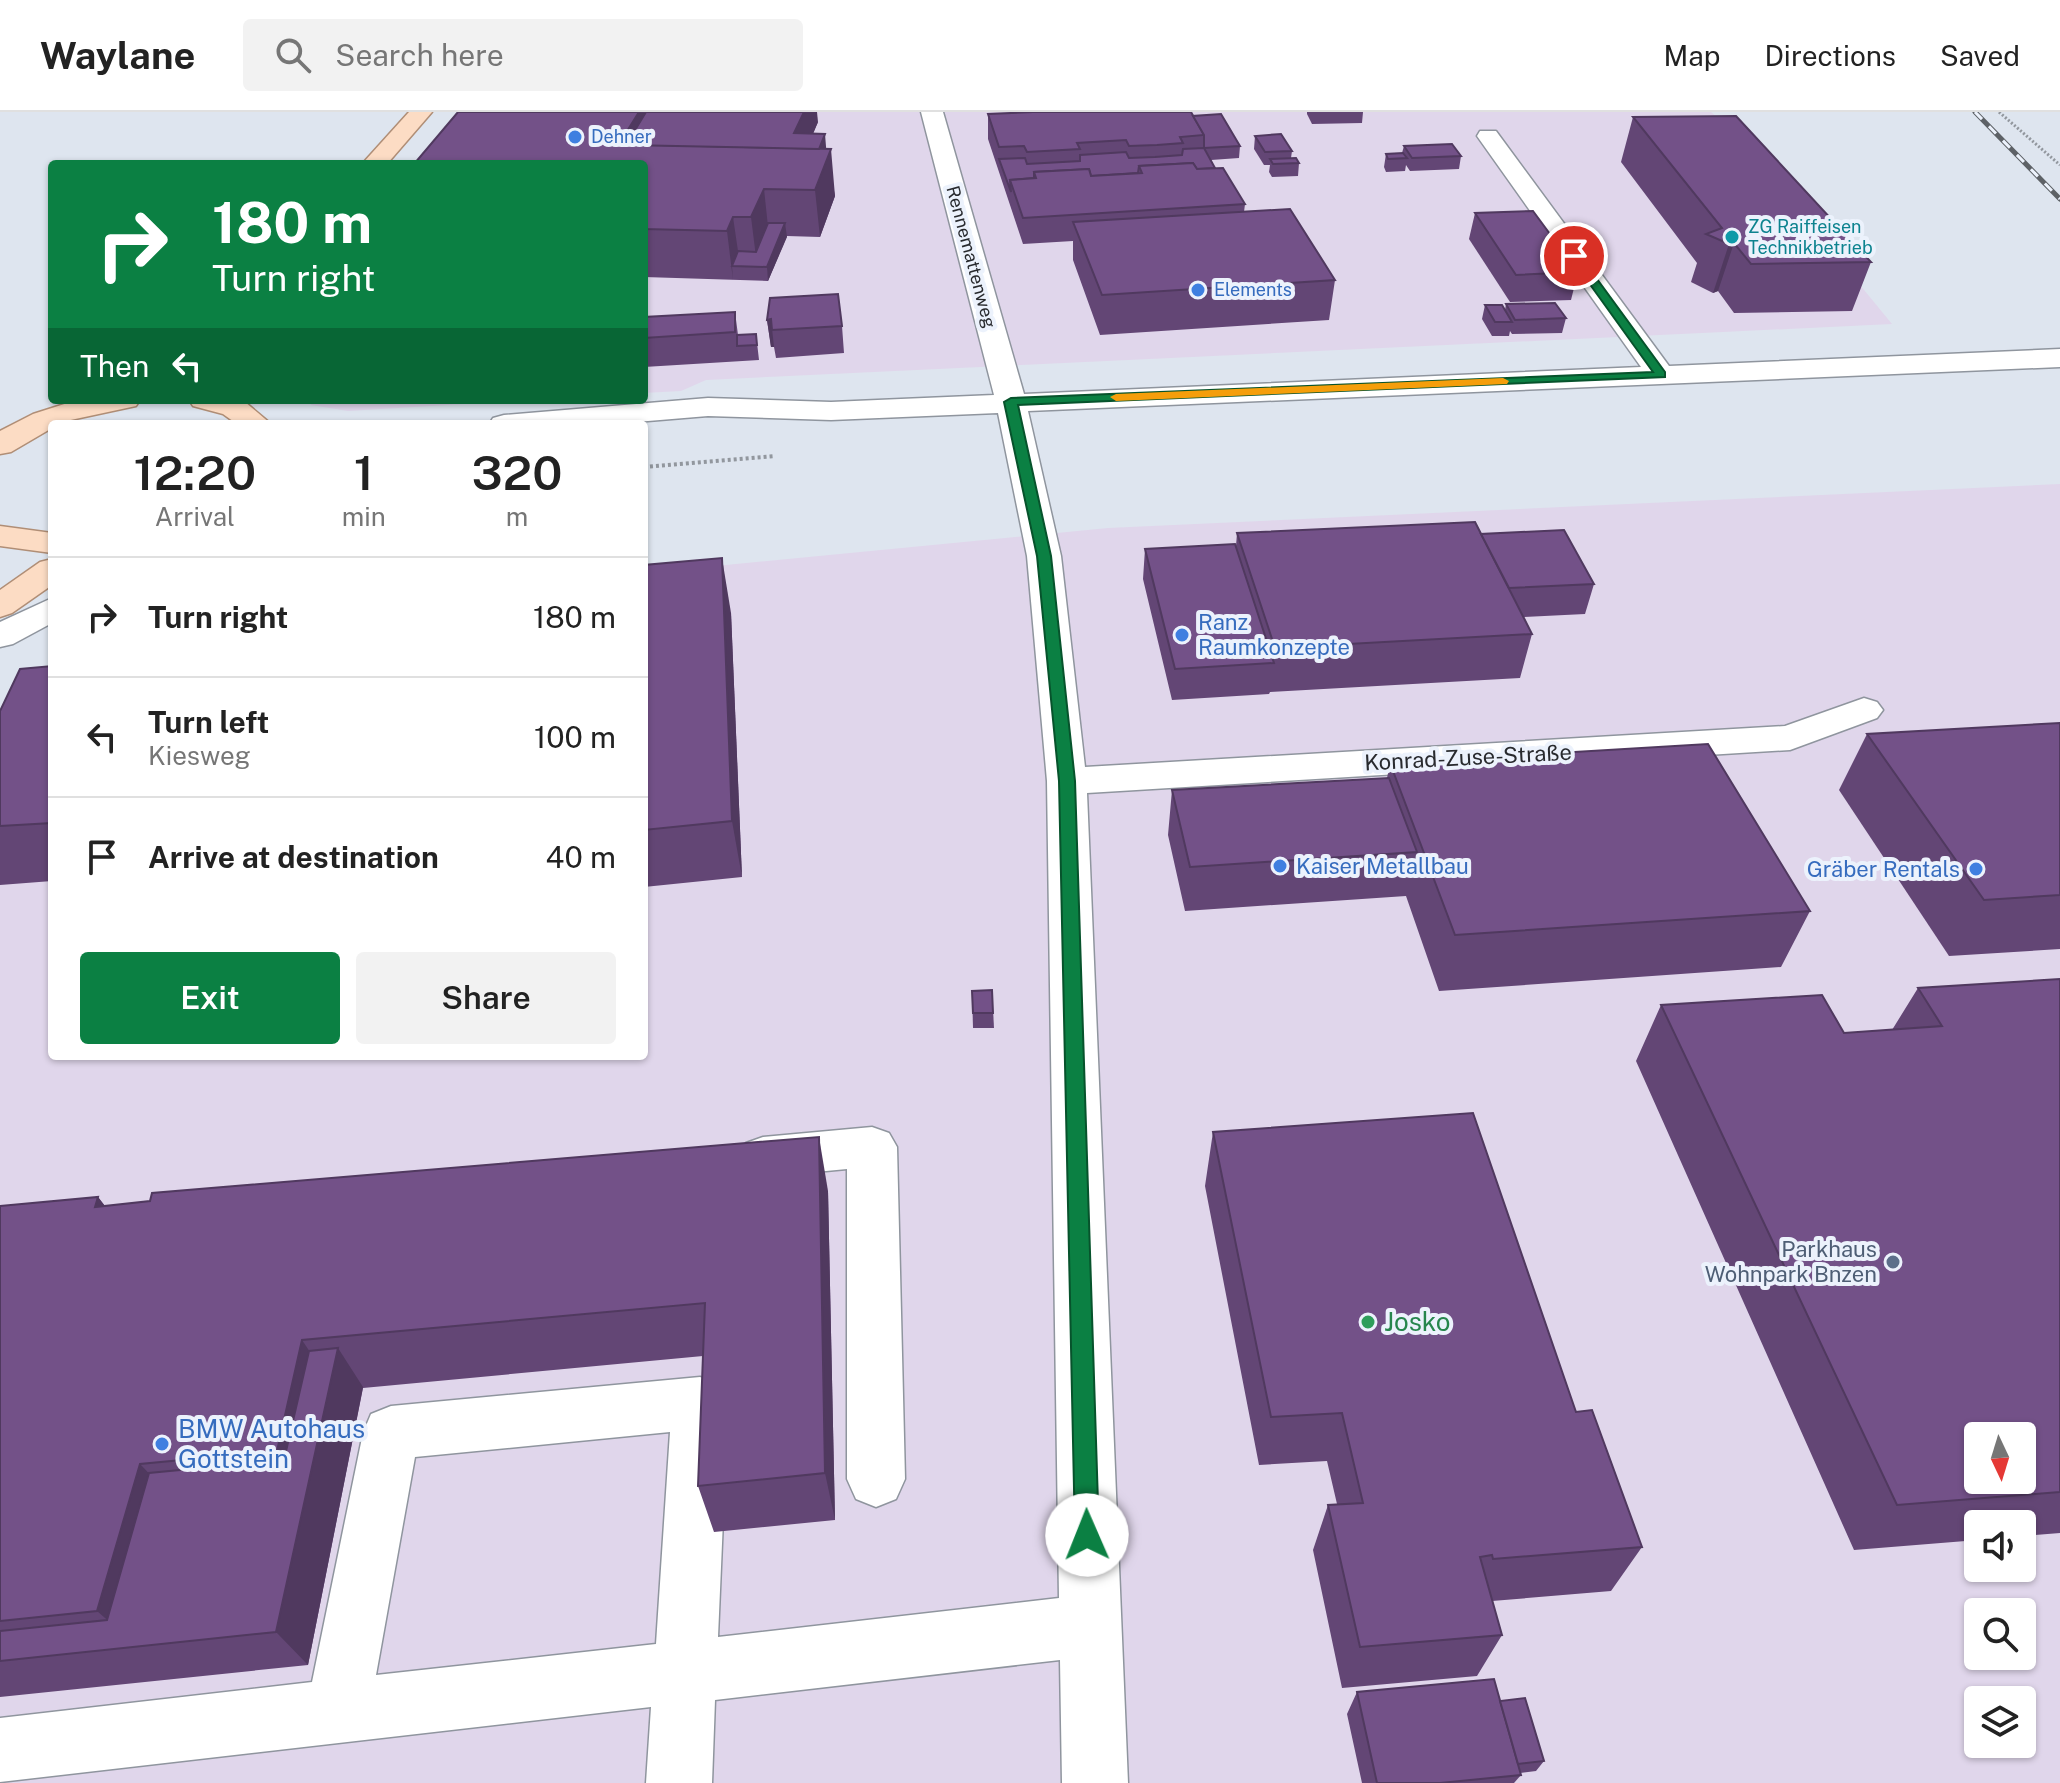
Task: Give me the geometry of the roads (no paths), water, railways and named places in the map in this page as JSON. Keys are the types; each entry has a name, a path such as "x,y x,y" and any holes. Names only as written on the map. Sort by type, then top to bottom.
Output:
{"main road":[{"path":"378,160 421,112"},
{"path":"55,420 104,404"},
{"path":"222,404 250,420"},
{"path":"0,445 30,428 48,422"},
{"path":"0,536 48,542"},
{"path":"0,606 48,572"}],"street":[{"name":"Rennemattenweg","path":"932,112 1011,402"},
{"path":"1488,136 1661,375"},
{"path":"552,420 708,407 831,411 2060,358"},
{"path":"1011,402 1044,556 1067,781 1095,1783"},
{"path":"648,438 728,429 831,411"},
{"path":"0,433 30,428"},
{"path":"0,636 48,611"},
{"name":"Konrad-Zuse-Straße","path":"1067,781 1790,738 1864,710"},
{"path":"713,1161 872,1147 876,1479"},
{"path":"338,1712 391,1433 700,1403 679,1783"},
{"path":"0,1750 1089,1626"}],"railway":[{"path":"1975,112 2060,199"}],"place":[{"name":"Dehner","path":"575,137"},
{"name":"ZG Raiffeisen Technikbetrieb","path":"1732,237"},
{"name":"Elements","path":"1198,290"},
{"name":"Ranz Raumkonzepte","path":"1182,635"},
{"name":"Kaiser Metallbau","path":"1280,866"},
{"name":"Gräber Rentals","path":"1976,869"},
{"name":"Parkhaus Wohnpark Bnzen","path":"1893,1262"},
{"name":"Josko","path":"1368,1322"},
{"name":"BMW Autohaus Gottstein","path":"162,1444"}]}
